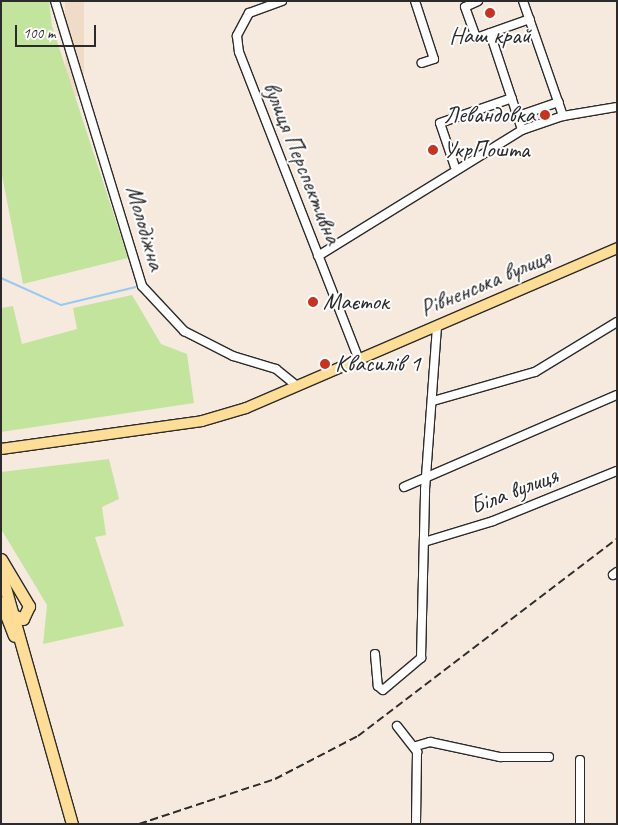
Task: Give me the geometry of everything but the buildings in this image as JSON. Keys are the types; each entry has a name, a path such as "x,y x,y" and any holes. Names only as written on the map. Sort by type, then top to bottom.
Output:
{"highway":[{"path":"1,559 29,606 25,618 16,619"},
{"path":"1,573 16,619 72,824"},
{"path":"2,605 16,619"},
{"path":"2,605 39,705"}],"main road":[{"name":"Рівненська вулиця","path":"1,449 202,421 246,408 617,248"}],"street":[{"name":"Молодіжна","path":"55,1 142,286 184,331 233,356 276,369 296,385"},
{"name":"вулиця Перспективна","path":"282,1 250,13 237,36 239,52 318,256 363,357"},
{"path":"415,1 434,59 422,63"},
{"path":"478,1 465,8 476,38 530,19"},
{"path":"524,1 564,116"},
{"path":"490,33 522,130"},
{"path":"455,168 440,123 512,98"},
{"path":"518,116 558,102"},
{"path":"318,256 455,168 522,130 564,116 617,107"},
{"path":"433,401 535,372 617,322"},
{"path":"376,654 378,686 383,690 421,658 426,477 437,325"},
{"path":"404,487 617,395"},
{"name":"Біла вулиця","path":"424,542 493,521 617,471"},
{"path":"397,726 416,746 416,824"},
{"path":"416,746 430,742 500,757 549,757"},
{"path":"580,760 580,824"}],"shaded area":[{"path":"65,1 84,1 84,96 65,96"}],"green space":[{"path":"1,1 49,1 52,26 128,258 23,284 1,170"},
{"path":"132,295 161,344 187,354 194,403 1,432 1,308 13,306 22,344 77,329 73,308"},
{"path":"109,459 119,499 102,507 106,535 95,537 124,626 43,644 47,605 1,529 1,472"}],"waterway":[{"path":"1,278 61,305 136,287"}],"railway":[{"path":"139,824 275,779 358,736 617,539"}],"place":[{"name":"Наш край","path":"490,13"},
{"name":"Левандовка","path":"545,115"},
{"name":"УкрПошта","path":"433,150"},
{"name":"Маєток","path":"313,302"},
{"name":"Квасилів 1","path":"325,364"}]}
